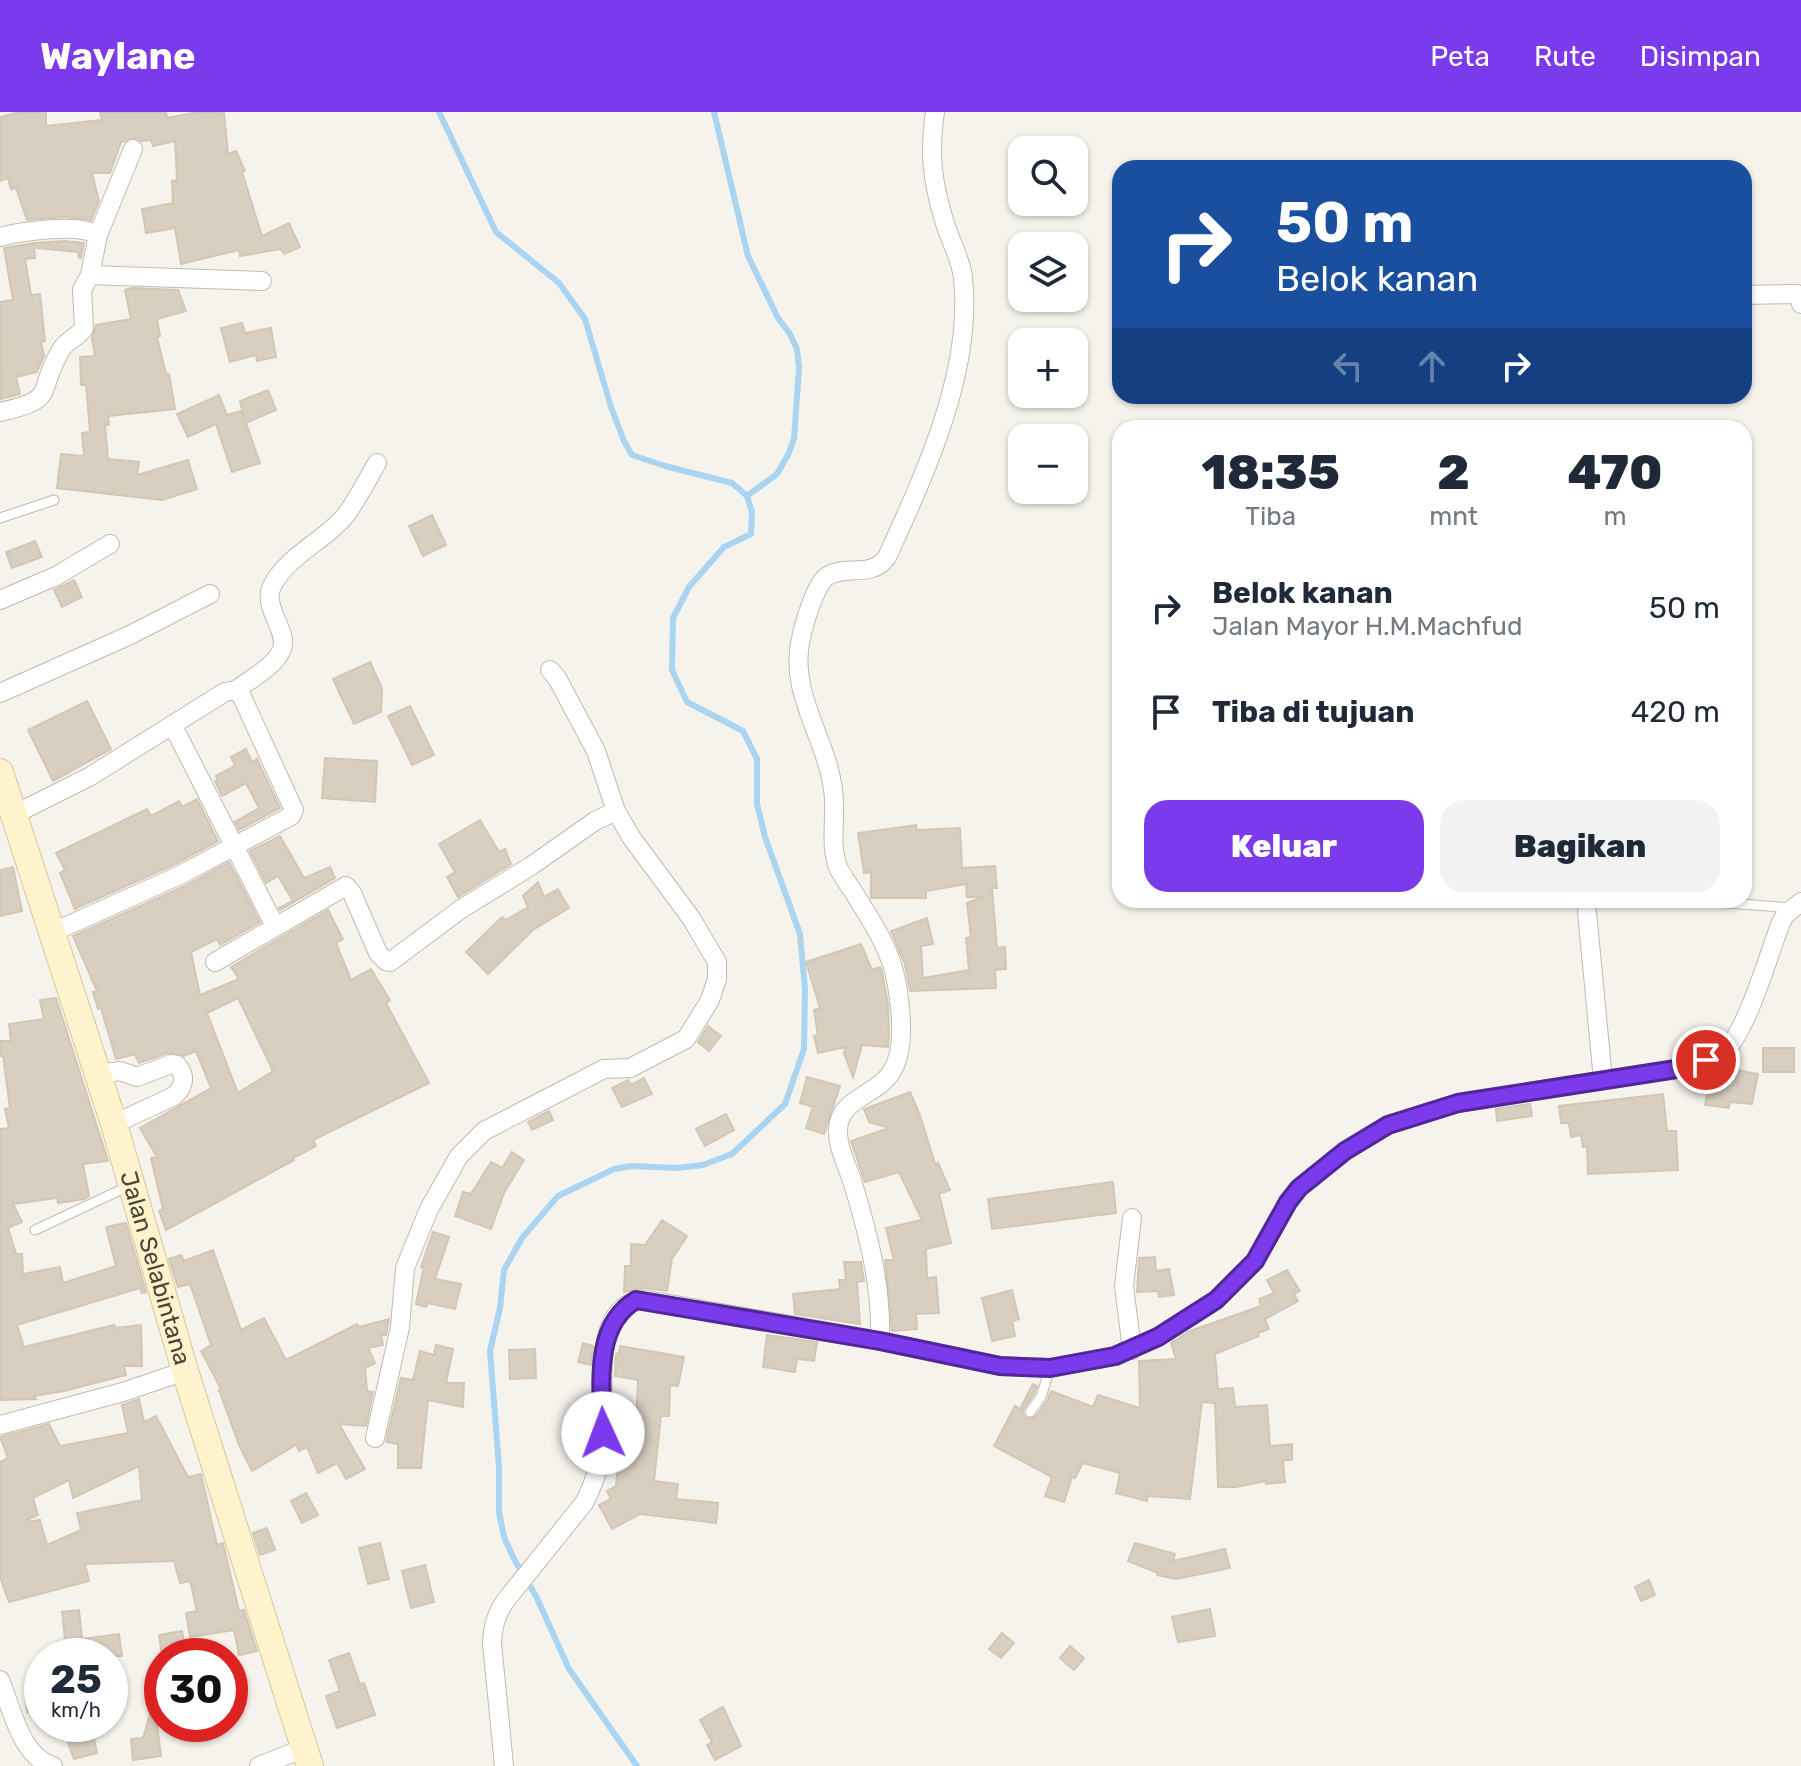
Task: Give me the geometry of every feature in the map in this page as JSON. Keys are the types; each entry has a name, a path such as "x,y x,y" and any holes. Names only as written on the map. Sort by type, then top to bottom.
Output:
{"street":[{"path":"880,1341 877,1279 865,1223 839,1140 838,1126 848,1107 889,1077 895,1065 900,1051 896,977 881,938 839,870 835,855 833,789 800,688 798,654 805,625 825,579 831,575 871,569 887,557 933,456 952,387 961,342 964,288 963,273 944,220 930,163 935,112"},
{"path":"0,412 28,406 42,395 61,349 84,328 81,293 90,275 98,235 133,149"},
{"path":"0,237 41,229 93,231 98,235"},
{"path":"90,275 262,281"},
{"path":"1752,295 1797,294 1801,304"},
{"path":"7,805 89,777 225,692 236,690 273,662 283,649 283,640 270,598 273,584 344,516 377,463"},
{"path":"0,600 56,576 110,544"},
{"path":"0,693 130,635 210,594"},
{"path":"375,1438 400,1327 405,1268 429,1209 459,1156 484,1131 604,1069 630,1068 686,1039 710,1000 717,979 717,962 691,918 631,837 616,811 596,751 550,670"},
{"path":"51,933 180,875 291,816 294,812 242,697 236,690"},
{"path":"173,726 275,926"},
{"name":"Jalan Selabintana","path":"0,772 7,805 114,1124 185,1371 308,1757"},
{"path":"215,962 346,886 378,953 390,962 461,909 531,866 595,821 616,811"},
{"path":"504,1766 493,1627 506,1600 584,1503 593,1486 603,1433 602,1365 608,1333 615,1318 636,1300 880,1341 1000,1366 1050,1368 1132,1350 1216,1300 1255,1261 1299,1188 1345,1151 1388,1125 1458,1103 1689,1067 1728,1048 1742,1024 1780,925 1796,905"},
{"path":"1587,912 1603,1080"},
{"path":"97,1074 120,1071 137,1077 171,1064 177,1065 183,1076 181,1090 174,1096 114,1124"},
{"path":"1132,1218 1124,1286 1132,1350"},
{"path":"0,1425 123,1392 185,1371"},
{"path":"0,1680 24,1739 34,1755 53,1766"},
{"path":"259,1766 308,1757"}],"lane":[{"path":"0,518 54,500"},
{"path":"1752,903 1796,905"},
{"path":"35,1230 131,1185"},
{"path":"1030,1412 1041,1397 1050,1368"}],"building":[{"path":"20,112 46,112 46,126 102,120 100,112 166,112 167,118 198,112 224,112 228,154 236,151 245,171 242,172 262,236 289,223 300,247 284,254 281,249 240,256 239,250 181,264 175,228 146,233 142,209 173,203 172,181 177,180 175,141 153,146 151,140 141,141 137,138 121,142 110,173 92,173 99,201 91,220 64,217 27,220 16,188 11,189 8,178 0,181 0,117"},
{"path":"34,243 35,258 25,259 31,295 40,294 44,356 37,372 16,377 20,394 1,399 0,302 13,300 4,248"},
{"path":"35,243 84,243 81,258 78,252 37,248"},
{"path":"125,290 178,290 186,311 157,319 160,336 157,337 166,374 169,374 175,409 108,416 109,425 105,425 108,459 139,462 137,475 188,460 197,489 162,500 57,488 61,454 84,456 82,433 90,432 86,385 81,385 80,357 95,356 92,338 96,325 131,319"},
{"path":"242,323 245,333 271,328 276,357 257,361 256,355 230,362 221,328"},
{"path":"268,390 276,410 246,423 260,463 232,472 216,424 188,437 177,414 219,395 227,415 241,411 245,421 240,401"},
{"path":"432,515 446,545 423,556 409,526"},
{"path":"35,541 42,557 12,568 6,552"},
{"path":"74,580 82,597 62,607 54,590"},
{"path":"370,662 382,688 381,712 354,724 333,679"},
{"path":"87,701 111,749 53,781 28,730"},
{"path":"410,706 434,755 412,765 388,716"},
{"path":"246,749 252,762 257,759 280,808 239,830 235,822 259,808 246,783 222,796 215,781 218,780 216,776 235,766 231,757"},
{"path":"325,758 377,761 375,802 322,798"},
{"path":"197,799 218,841 75,909 60,873 65,870 56,853 147,809 151,816 179,801 182,807"},
{"path":"480,820 499,852 505,849 511,864 458,897 447,877 455,872 439,844"},
{"path":"916,825 917,830 960,828 962,868 995,866 997,888 992,888 997,948 1005,947 1006,969 995,970 996,988 910,991 905,964 891,931 927,918 933,944 921,946 923,978 969,970 966,938 971,937 967,903 983,897 967,897 966,884 926,891 926,898 871,898 871,872 864,873 858,833"},
{"path":"280,836 304,878 330,867 335,878 280,910 293,901 278,876 266,883 250,851"},
{"path":"229,862 260,922 220,945 217,939 191,952 200,995 239,979 231,967 328,910 343,939 336,943 351,980 371,969 390,1000 386,1003 429,1083 313,1140 316,1146 294,1160 166,1230 159,1211 163,1209 151,1158 157,1157 140,1128 211,1088 196,1051 184,1056 167,1053 139,1063 135,1054 116,1059 93,992 97,991 73,936 185,886","holes":["238,998 273,1071 238,1093 207,1013"]},
{"path":"13,867 22,911 0,916 0,870"},
{"path":"538,882 544,897 558,889 569,908 533,930 488,974 466,952 502,917 506,920 528,907 523,896"},
{"path":"861,944 872,970 880,967 882,972 889,1034 888,1047 862,1045 853,1077 844,1053 846,1047 818,1053 814,1036 818,1035 814,1010 820,1008 806,962"},
{"path":"56,998 108,1161 83,1164 89,1196 58,1203 57,1198 13,1204 22,1222 8,1228 16,1254 22,1254 23,1274 60,1267 63,1283 116,1266 106,1227 126,1223 146,1292 142,1293 140,1288 17,1325 24,1347 114,1325 115,1328 141,1325 142,1366 124,1366 126,1375 34,1396 36,1399 0,1400 0,1129 9,1128 5,1109 10,1108 0,1041 11,1041 9,1024 44,1019 40,1000"},
{"path":"708,1026 721,1036 709,1051 698,1042"},
{"path":"1763,1048 1794,1048 1794,1072 1763,1072"},
{"path":"1737,1070 1758,1074 1752,1104 1730,1102 1729,1108 1705,1105 1711,1072 1736,1076"},
{"path":"807,1077 840,1086 824,1134 806,1128 813,1107 800,1103"},
{"path":"644,1078 652,1094 622,1107 612,1088 628,1080 631,1085"},
{"path":"910,1092 935,1164 938,1163 950,1190 939,1194 951,1243 926,1249 927,1278 936,1277 939,1313 916,1314 917,1329 892,1331 885,1260 894,1260 886,1228 922,1220 899,1172 865,1182 851,1141 889,1128 869,1122 864,1109"},
{"path":"1663,1094 1667,1131 1676,1131 1678,1170 1588,1174 1587,1146 1583,1147 1581,1135 1571,1137 1569,1123 1561,1123 1559,1106"},
{"path":"1530,1104 1532,1116 1497,1121 1496,1109"},
{"path":"549,1111 553,1120 532,1130 528,1122"},
{"path":"726,1114 734,1130 705,1146 696,1129"},
{"path":"512,1152 524,1160 504,1193 491,1229 455,1216 463,1192 471,1194 491,1162 502,1168"},
{"path":"1113,1182 1116,1213 992,1229 988,1199"},
{"path":"662,1220 687,1236 672,1259 667,1291 645,1288 624,1292 625,1266 631,1266 631,1244 645,1245"},
{"path":"433,1232 449,1237 435,1279 461,1284 455,1309 428,1303 426,1307 416,1304 424,1267 421,1267"},
{"path":"213,1250 241,1330 264,1318 286,1360 357,1324 359,1327 389,1319 386,1335 381,1335 383,1345 368,1348 375,1363 365,1368 367,1391 373,1392 366,1426 339,1424 365,1469 346,1479 337,1463 318,1473 307,1447 299,1451 296,1445 252,1471 239,1445 221,1389 201,1351 211,1345 190,1284 178,1287 169,1259 181,1255 184,1261"},
{"path":"1155,1257 1156,1271 1169,1269 1174,1295 1159,1297 1158,1291 1137,1292 1139,1258"},
{"path":"844,1262 861,1262 864,1281 857,1282 860,1324 795,1314 793,1294 840,1289 839,1280 846,1280"},
{"path":"1287,1270 1300,1291 1294,1294 1298,1301 1265,1319 1269,1329 1258,1333 1259,1336 1215,1354 1218,1389 1233,1388 1235,1407 1267,1405 1270,1446 1292,1444 1292,1460 1283,1460 1285,1482 1266,1484 1266,1481 1218,1487 1215,1403 1202,1402 1190,1499 1148,1496 1147,1501 1116,1493 1120,1473 1083,1463 1075,1478 1072,1477 1064,1502 1045,1496 1052,1477 994,1446 1015,1406 1020,1409 1033,1384 1037,1386 1034,1394 1023,1410 1028,1419 1036,1416 1051,1391 1093,1407 1098,1395 1140,1408 1139,1361 1176,1359 1171,1343 1190,1331 1261,1306 1259,1299 1274,1293 1267,1280"},
{"path":"1012,1290 1019,1319 1012,1321 1015,1336 992,1341 982,1298"},
{"path":"767,1335 817,1342 814,1361 797,1359 795,1372 763,1367"},
{"path":"583,1343 593,1346 591,1365 578,1362"},
{"path":"436,1345 453,1349 446,1383 464,1383 463,1407 428,1400 421,1468 398,1468 398,1444 386,1442 401,1378 413,1380 420,1351 434,1355"},
{"path":"620,1346 684,1357 678,1386 670,1385 669,1416 661,1416 654,1481 678,1484 676,1499 718,1503 716,1523 640,1514 612,1529 599,1505 611,1499 607,1491 616,1486 620,1441 629,1442 631,1427 636,1427 638,1380 615,1376 616,1354"},
{"path":"535,1349 536,1378 510,1379 509,1350"},
{"path":"139,1399 144,1422 156,1416 188,1477 201,1474 217,1545 223,1543 239,1611 244,1610 257,1651 248,1653 248,1638 236,1638 234,1630 190,1637 186,1613 197,1611 190,1581 180,1583 174,1561 85,1564 89,1581 9,1602 0,1577 0,1462 8,1458 0,1437 49,1424 60,1446 128,1433 122,1405","holes":["139,1466 142,1500 77,1513 81,1530 47,1545 40,1520 27,1520 38,1515 33,1498 69,1480 73,1498"]},
{"path":"306,1493 318,1515 302,1523 291,1501"},
{"path":"267,1528 275,1550 260,1555 253,1533"},
{"path":"380,1543 389,1579 368,1584 359,1548"},
{"path":"1135,1543 1175,1554 1173,1561 1225,1549 1230,1568 1176,1579 1157,1575 1128,1561"},
{"path":"425,1565 434,1602 411,1608 402,1571"},
{"path":"1649,1580 1655,1595 1641,1601 1635,1587"},
{"path":"1210,1609 1215,1636 1178,1642 1172,1617"},
{"path":"79,1610 82,1638 65,1638 62,1612"},
{"path":"182,1631 183,1638 159,1638 159,1635"},
{"path":"1002,1633 1014,1643 1001,1658 989,1649"},
{"path":"119,1634 120,1638 89,1638"},
{"path":"1070,1646 1084,1658 1074,1670 1060,1658"},
{"path":"349,1653 375,1715 337,1728 326,1696 340,1691 329,1660"},
{"path":"723,1707 741,1746 715,1760 707,1745 712,1742 700,1720"},
{"path":"144,1735 144,1742 159,1742 161,1756 133,1760 131,1739 143,1738"},
{"path":"95,1742 97,1753 74,1759 68,1743"}],"waterway":[{"path":"439,112 496,232 559,283 585,319 611,407 632,455 732,483 747,496 752,512 751,534 724,547 689,587 673,618 672,670 687,702 743,731 757,759 757,804 765,837 800,934 805,989 804,1049 785,1104 732,1154 703,1165 614,1169 558,1196 522,1238 504,1270 500,1308 490,1351 499,1467 499,1512 504,1537 536,1596 569,1669 637,1766"},
{"path":"714,112 748,256 797,349 799,368 794,439 788,455 777,474 747,496"}],"route":[{"path":"603,1433 602,1365 608,1333 615,1318 636,1300 880,1341 1000,1366 1050,1368 1115,1356 1158,1337 1216,1300 1255,1261 1299,1188 1345,1151 1388,1125 1458,1103 1689,1067 1706,1060"}]}
